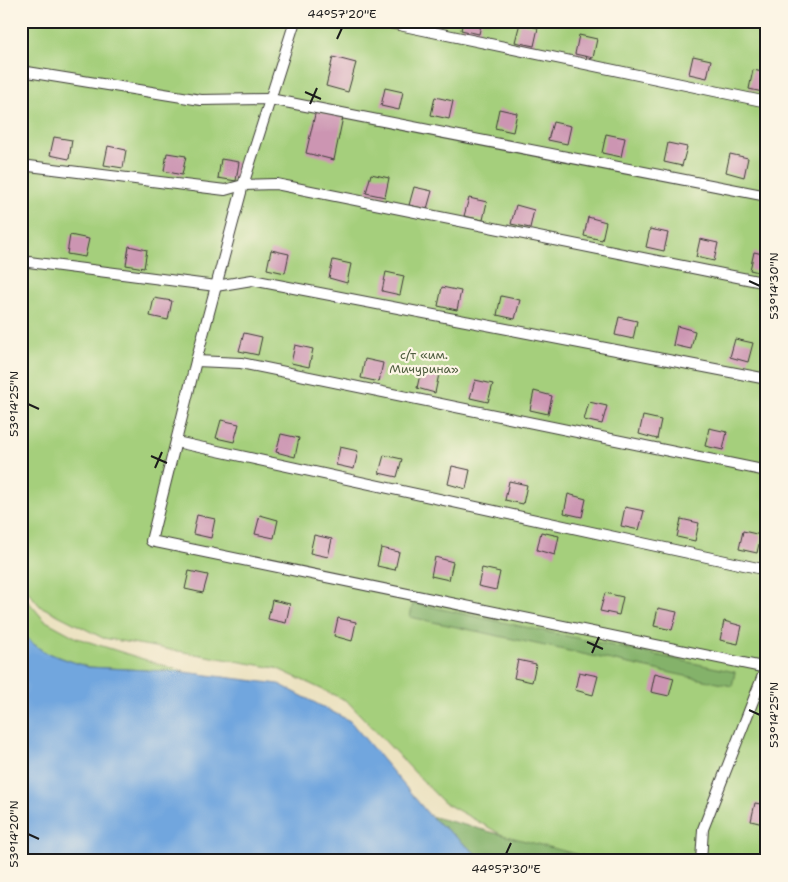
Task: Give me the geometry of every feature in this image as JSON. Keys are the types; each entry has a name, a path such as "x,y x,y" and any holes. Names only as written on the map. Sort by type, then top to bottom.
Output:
{"lane":[{"path":"295,21 243,185 196,361 151,542 766,667 703,829 701,861"},
{"path":"380,21 767,102"},
{"path":"21,71 202,100 270,99 767,196"},
{"path":"21,165 225,190 243,185 276,184 767,283"},
{"path":"21,261 216,286 252,280 767,379"},
{"path":"196,361 240,363 767,471"},
{"path":"176,442 767,570"}],"green space":[{"name":"с/т «им. Мичурина»","path":"21,21 767,21 767,861 549,861 443,802 347,701 276,668 103,638 40,606 21,583"},
{"path":"21,593 44,620 77,638 184,672 88,667 44,652 21,634"},
{"path":"413,603 735,672 732,686 410,617"},
{"path":"430,816 602,861 485,861"}],"water":[{"path":"21,634 44,652 88,667 184,672 279,684 350,721 430,816 485,861 21,861"}],"building":[{"path":"463,21 482,21 479,34 461,30"},
{"path":"520,23 538,28 534,46 515,42"},
{"path":"579,35 597,39 593,58 575,54"},
{"path":"693,56 711,60 707,78 689,74"},
{"path":"333,57 356,63 348,92 326,86"},
{"path":"753,70 767,73 767,93 749,89"},
{"path":"385,88 403,92 399,110 381,106"},
{"path":"435,97 453,101 449,119 431,115"},
{"path":"499,109 517,113 513,132 495,128"},
{"path":"316,110 343,117 334,160 306,153"},
{"path":"553,122 571,126 567,144 548,140"},
{"path":"606,134 625,138 621,157 602,153"},
{"path":"54,137 72,140 69,159 50,155"},
{"path":"668,143 687,147 682,166 664,162"},
{"path":"108,146 126,150 123,168 104,165"},
{"path":"167,153 186,156 182,175 164,171"},
{"path":"730,154 748,158 744,177 726,172"},
{"path":"221,159 239,162 236,181 218,178"},
{"path":"371,174 389,178 385,197 366,193"},
{"path":"414,187 432,191 427,209 409,205"},
{"path":"469,198 487,202 483,220 464,216"},
{"path":"516,205 534,210 530,228 511,224"},
{"path":"588,217 606,222 602,240 584,236"},
{"path":"650,229 668,233 664,251 646,247"},
{"path":"70,235 89,239 85,257 67,254"},
{"path":"700,239 718,243 714,261 696,257"},
{"path":"129,246 147,250 144,268 126,265"},
{"path":"271,250 289,254 285,273 267,269"},
{"path":"754,252 767,255 767,274 750,270"},
{"path":"333,260 351,264 347,283 329,278"},
{"path":"386,272 404,276 400,295 382,291"},
{"path":"442,287 461,291 457,310 438,306"},
{"path":"501,296 520,300 515,319 497,315"},
{"path":"154,298 172,301 168,320 150,316"},
{"path":"619,317 637,321 633,339 615,335"},
{"path":"677,326 695,331 691,349 673,345"},
{"path":"244,333 262,337 258,355 239,351"},
{"path":"735,339 753,343 748,362 730,357"},
{"path":"295,345 313,349 309,367 291,363"},
{"path":"365,359 383,363 379,382 361,378"},
{"path":"421,370 439,374 435,393 417,388"},
{"path":"475,380 493,384 488,402 470,398"},
{"path":"534,391 552,396 548,414 530,410"},
{"path":"589,402 607,406 602,424 584,420"},
{"path":"643,416 661,420 657,439 639,434"},
{"path":"221,420 239,424 234,442 216,438"},
{"path":"709,428 727,432 723,450 705,446"},
{"path":"281,434 299,438 295,457 276,452"},
{"path":"340,447 358,451 354,469 336,465"},
{"path":"384,455 402,459 397,477 379,473"},
{"path":"452,466 470,470 466,489 448,484"},
{"path":"509,481 527,485 523,504 505,500"},
{"path":"568,494 586,499 582,517 564,513"},
{"path":"625,507 644,511 639,530 621,526"},
{"path":"197,515 215,519 211,538 193,534"},
{"path":"260,515 278,520 274,538 255,534"},
{"path":"681,519 699,523 695,541 677,537"},
{"path":"743,531 761,535 757,553 739,549"},
{"path":"541,532 559,536 555,555 537,550"},
{"path":"314,535 332,539 328,557 310,553"},
{"path":"381,548 399,552 395,570 377,566"},
{"path":"435,557 453,562 449,580 431,576"},
{"path":"482,568 500,572 496,590 478,586"},
{"path":"189,571 208,575 203,593 185,589"},
{"path":"605,593 623,597 619,615 600,611"},
{"path":"272,600 290,604 286,623 268,619"},
{"path":"658,608 677,612 672,630 654,626"},
{"path":"338,618 356,622 352,641 334,636"},
{"path":"724,621 742,626 738,644 720,640"},
{"path":"518,660 536,664 532,682 514,678"},
{"path":"579,672 598,676 593,695 575,690"},
{"path":"655,673 674,678 669,696 651,692"},
{"path":"755,803 767,805 767,825 751,821"}]}
